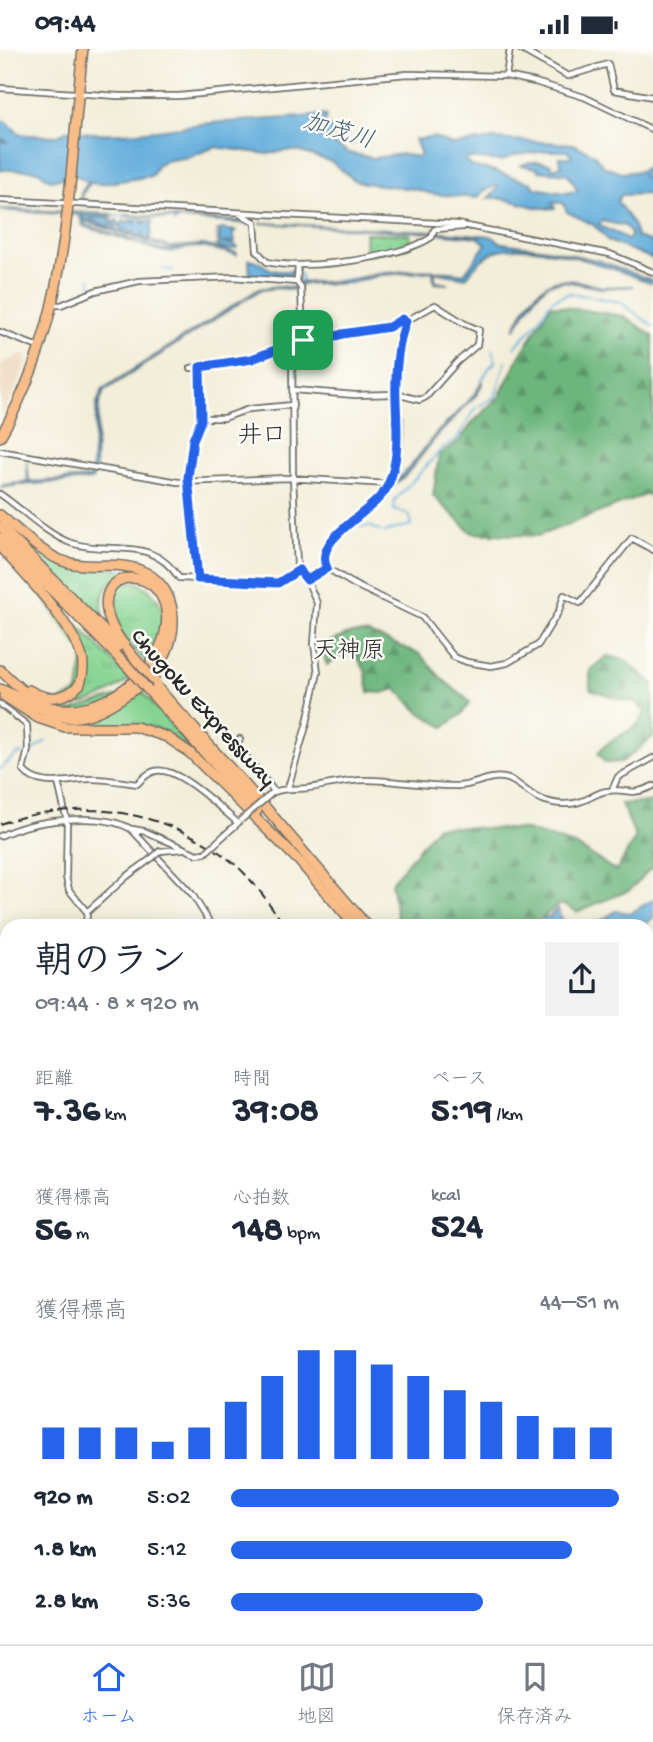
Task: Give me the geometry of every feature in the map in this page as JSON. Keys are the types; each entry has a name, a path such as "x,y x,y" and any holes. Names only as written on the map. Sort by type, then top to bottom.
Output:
{"highway":[{"path":"0,437 22,395 41,348 53,305 64,243 83,49"},
{"path":"0,515 41,548 61,560 80,565 125,567 148,573 164,589 173,613 171,640 158,666 134,690 85,716 62,717 47,713 1,686"},
{"name":"Chugoku Expressway","path":"0,526 216,753 361,919"},
{"name":"Chugoku Expressway","path":"0,538 134,664"},
{"path":"0,547 48,602 75,642 83,664 80,684 59,697 36,694 0,664"},
{"path":"1,686 26,702 62,709 89,707 122,689 152,661 161,646 166,629 164,605 152,585 141,578 127,577 112,585 107,611 134,664"},
{"path":"0,670 19,681 26,702"},
{"path":"0,670 26,702 47,722 65,727 136,727 167,737 190,753 302,864"},
{"name":"Chugoku Expressway","path":"153,685 349,919"}],"street":[{"path":"506,76 510,49"},
{"path":"520,49 568,76 608,64 614,90 653,96"},
{"path":"0,88 78,95 179,96 407,74 506,76 584,97 653,130"},
{"path":"0,200 421,221 468,227 610,254 653,272"},
{"path":"236,212 255,222 257,251 267,262 298,265 396,252 426,241 436,229 468,227"},
{"path":"298,265 297,282 301,288 303,340"},
{"path":"53,305 61,305 95,291 139,281 233,277 297,282"},
{"path":"191,368 252,359 303,340 323,341 342,334 389,327 435,305 479,330 477,345 457,362 426,397 415,399 396,394 355,395 294,390"},
{"path":"327,568 325,552 331,541 377,502 388,484 398,435 396,394 399,351 406,321"},
{"path":"0,332 41,348"},
{"path":"289,788 318,672 314,644 317,603 307,580 299,570 293,478 292,343"},
{"path":"198,579 188,482 193,440 201,420 200,367"},
{"path":"201,420 224,418 250,409 293,405"},
{"path":"0,451 188,482 293,478 388,484"},
{"path":"0,493 54,534 69,542 85,546 146,551 166,564 179,578 278,583 299,570"},
{"path":"327,568 355,585 422,617 454,657 467,662 498,666 538,645 559,611 564,595 580,603 632,538 653,550"},
{"path":"307,580 327,568"},
{"path":"0,705 27,725 28,750 23,770 33,779 58,782 90,779 136,784 149,773 164,770 188,782 240,822"},
{"path":"240,739 237,745 273,792"},
{"path":"612,790 618,777 653,758"},
{"path":"131,829 144,831 197,854 205,853 273,792 343,781 468,786 497,777 517,783 539,799 565,804 583,801 612,790 631,793 653,786"},
{"path":"58,782 67,821 66,877 69,890 88,912"},
{"path":"0,837 22,828 67,821 97,819 121,823 131,829 192,894 208,919"},
{"path":"87,919 88,912 126,877 160,851 178,851 183,848"}],"shaded area":[{"path":"23,353 26,362 11,400 0,419 0,364"}],"green space":[{"path":"365,233 410,234 409,247 366,255"},
{"path":"551,305 624,316 653,336 653,498 647,494 538,536 472,533 433,496 439,455 459,441 474,421 499,397 519,357"},
{"path":"14,532 45,555 139,574 117,578 105,590 102,607 109,628"},
{"path":"19,564 130,679 101,697 80,704 46,701 60,701 78,692 84,655"},
{"path":"134,581 147,588 161,606 158,639 146,662 124,638 113,618 111,608 116,587"},
{"path":"352,633 368,633 420,654 441,678 470,702 461,715 444,727 419,712 396,689 382,693 369,692 365,670 357,657 344,653 327,665 322,652 328,642"},
{"path":"607,656 623,659 653,683 653,737 622,762 605,763 598,753 636,725 645,712 636,702 590,689 590,670"},
{"path":"140,689 208,767 176,740 155,728 134,725 67,725 44,717 23,704 52,717"},
{"path":"653,802 653,869 630,890 577,912 565,905 558,905 541,919 398,919 391,883 437,826 526,830 577,846 616,871 636,837 621,804"}],"water":[{"path":"324,115 325,123 333,130 332,142 349,153 374,158 401,154 418,157 421,154 415,140 434,137 452,145 494,139 573,144 594,154 603,166 623,173 640,171 653,160 653,171 642,175 653,185 653,194 621,195 617,201 634,226 636,237 653,242 653,259 608,241 592,224 567,212 563,203 552,203 555,208 546,208 488,198 498,189 497,186 483,191 478,198 364,183 354,180 332,162 298,151 268,154 215,147 189,157 165,161 157,166 152,176 100,184 90,183 83,193 82,204 81,193 88,182 78,176 50,180 38,171 0,170 0,141 8,142 0,138 0,121 6,121 18,133 25,135 58,136 67,130 121,133","holes":["567,151 572,155 559,157 562,166 552,169 551,164 543,162 521,165 537,168 539,171 568,174 578,191 565,193 535,188 532,183 471,166 465,160 501,161 515,155","602,221 625,226 631,234 630,239 626,240 602,227 599,224"]},
{"path":"0,210 112,214 116,216 87,216 113,219 110,220 112,223 117,220 120,226 129,220 135,220 135,224 137,220 143,220 143,225 145,221 152,221 150,239 145,239 169,247 203,245 237,255 197,247 164,252 83,226 79,215","holes":["84,215 86,222 161,246 180,249 161,250 85,225","96,219 88,220 110,226 113,223 114,228 120,226 122,230 135,232 136,236 143,233 144,239 87,220"]},
{"path":"125,215 251,222 251,224 181,219 174,222 175,219"},
{"path":"260,223 430,231 491,236 502,243 547,249 600,261 652,280 651,283 596,263 554,252 515,248 499,250 489,255 476,265 466,278 434,272 436,282 449,284 434,283 433,271 464,274 486,244 478,237"},
{"path":"217,231 236,231 233,234 235,242 221,243 217,240 220,238 217,236 221,234"},
{"path":"221,243 237,247 221,248 216,245"},
{"path":"249,259 273,270 295,271 295,274 287,277 250,276"},
{"path":"433,271 381,275 351,283 330,284 378,274"},
{"path":"560,280 602,287 633,286 602,288 565,281 548,284"},
{"path":"300,282 329,284 302,284 296,290 260,290 104,391 99,405 96,471 92,480 0,488 28,482 27,461 29,482 91,478 97,403 103,389 259,289 278,286 296,288"},
{"path":"548,284 536,296 514,330 531,299"},
{"path":"482,379 477,394 437,436 406,475 389,489 380,503 396,464 392,485 469,401"},
{"path":"653,900 652,919 603,919 616,911 630,913"},
{"path":"558,908 562,919 542,918 549,917"}],"waterway":[{"path":"113,215 125,216"},
{"path":"162,269 174,270"},
{"path":"295,273 301,275 301,282"},
{"path":"90,278 93,290"},
{"path":"514,348 536,324 552,300 569,293 620,302 653,326"},
{"path":"482,380 495,362 493,349"},
{"path":"384,532 411,525 409,515 394,510 395,500 444,447 457,439 476,408 495,397 506,361"},
{"path":"361,527 370,526 380,531"},
{"path":"0,710 5,712"},
{"path":"30,753 46,741"},
{"path":"0,769 17,754 24,753"}],"railway":[{"path":"0,824 31,815 94,810 156,821 213,848 238,867 280,919"}],"district":[{"name":"井口","path":"262,437"},
{"name":"天神原","path":"349,652"}],"route":[{"path":"402,319 406,321 399,351 397,444 386,489 377,502 327,546 324,559 327,568 320,574 307,580 299,570 278,583 198,579 188,478 194,435 201,420 200,367 252,359 303,340 329,340 342,334 389,327 402,319"}],"water label":[{"name":"加茂川","path":"338,133"}]}
